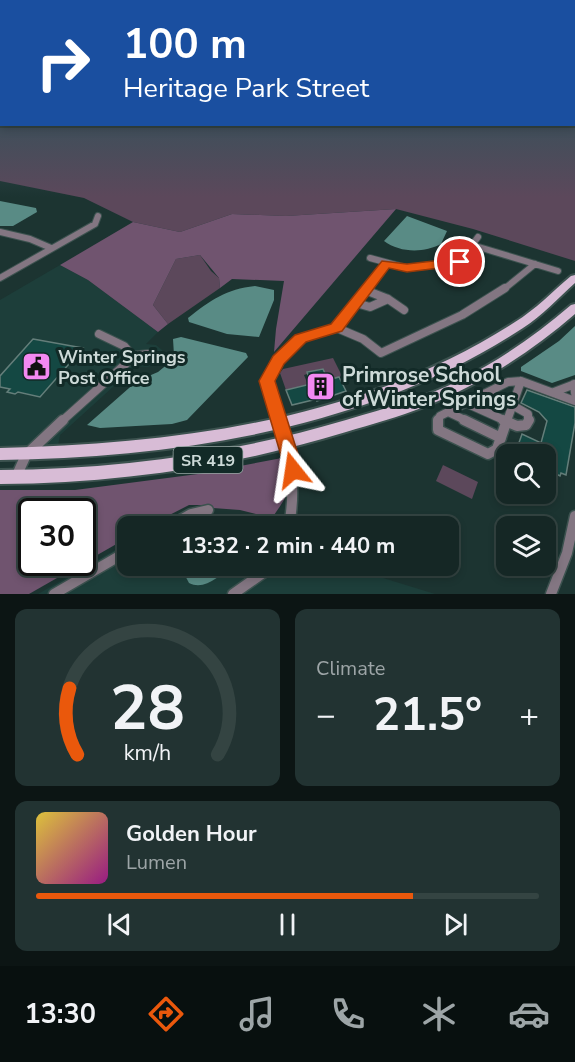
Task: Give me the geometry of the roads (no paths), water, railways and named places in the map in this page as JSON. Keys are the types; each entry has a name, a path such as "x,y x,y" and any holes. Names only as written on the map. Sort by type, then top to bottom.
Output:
{"main road":[{"name":"SR 419","path":"0,454 89,452 155,446 219,436 280,423 380,393 448,365 519,325 552,301 575,278"},
{"name":"SR 419","path":"8,478 84,475 154,468 223,457 286,443 395,412 444,392 523,349 575,308"}],"street":[{"path":"0,278 94,224 98,216"},
{"path":"0,232 30,239 51,248"},
{"path":"370,258 407,268 460,262 478,237"},
{"path":"472,245 558,271"},
{"path":"291,516 295,484 286,443 267,381 271,370 300,338 336,328 386,263"},
{"path":"336,328 363,339 381,353 465,315 518,280 535,264"},
{"path":"365,290 388,299 404,310"},
{"path":"356,303 369,307 388,299"},
{"path":"99,334 124,346 131,356"},
{"path":"131,356 148,354"},
{"path":"8,478 26,455 125,366 131,356"},
{"path":"521,381 497,449 488,454 438,430 439,419 448,412 508,382 521,381 575,401"},
{"path":"555,392 575,387"},
{"path":"466,403 506,422 520,426 528,423 528,414 484,394"},
{"path":"448,412 501,438"},
{"path":"189,516 199,511 208,510"},
{"path":"551,594 567,553 575,516"},
{"path":"54,594 117,557"},
{"path":"233,594 259,576"}],"water":[{"path":"0,201 36,208 37,212 13,226 0,226"},
{"path":"407,216 447,231 441,244 427,249 405,250 384,241"},
{"path":"255,286 274,290 274,300 259,337 227,334 189,322 188,318 219,296"},
{"path":"575,326 575,375 552,383 521,371 521,367 559,341"},
{"path":"181,337 246,353 248,357 187,420 172,424 100,428 87,425 137,381 158,372 169,363 174,355 173,339"},
{"path":"185,576 219,576 207,584 189,583"}],"place":[{"name":"Winter Springs Post Office","path":"37,367"},
{"name":"Primrose School of Winter Springs","path":"321,387"}]}
